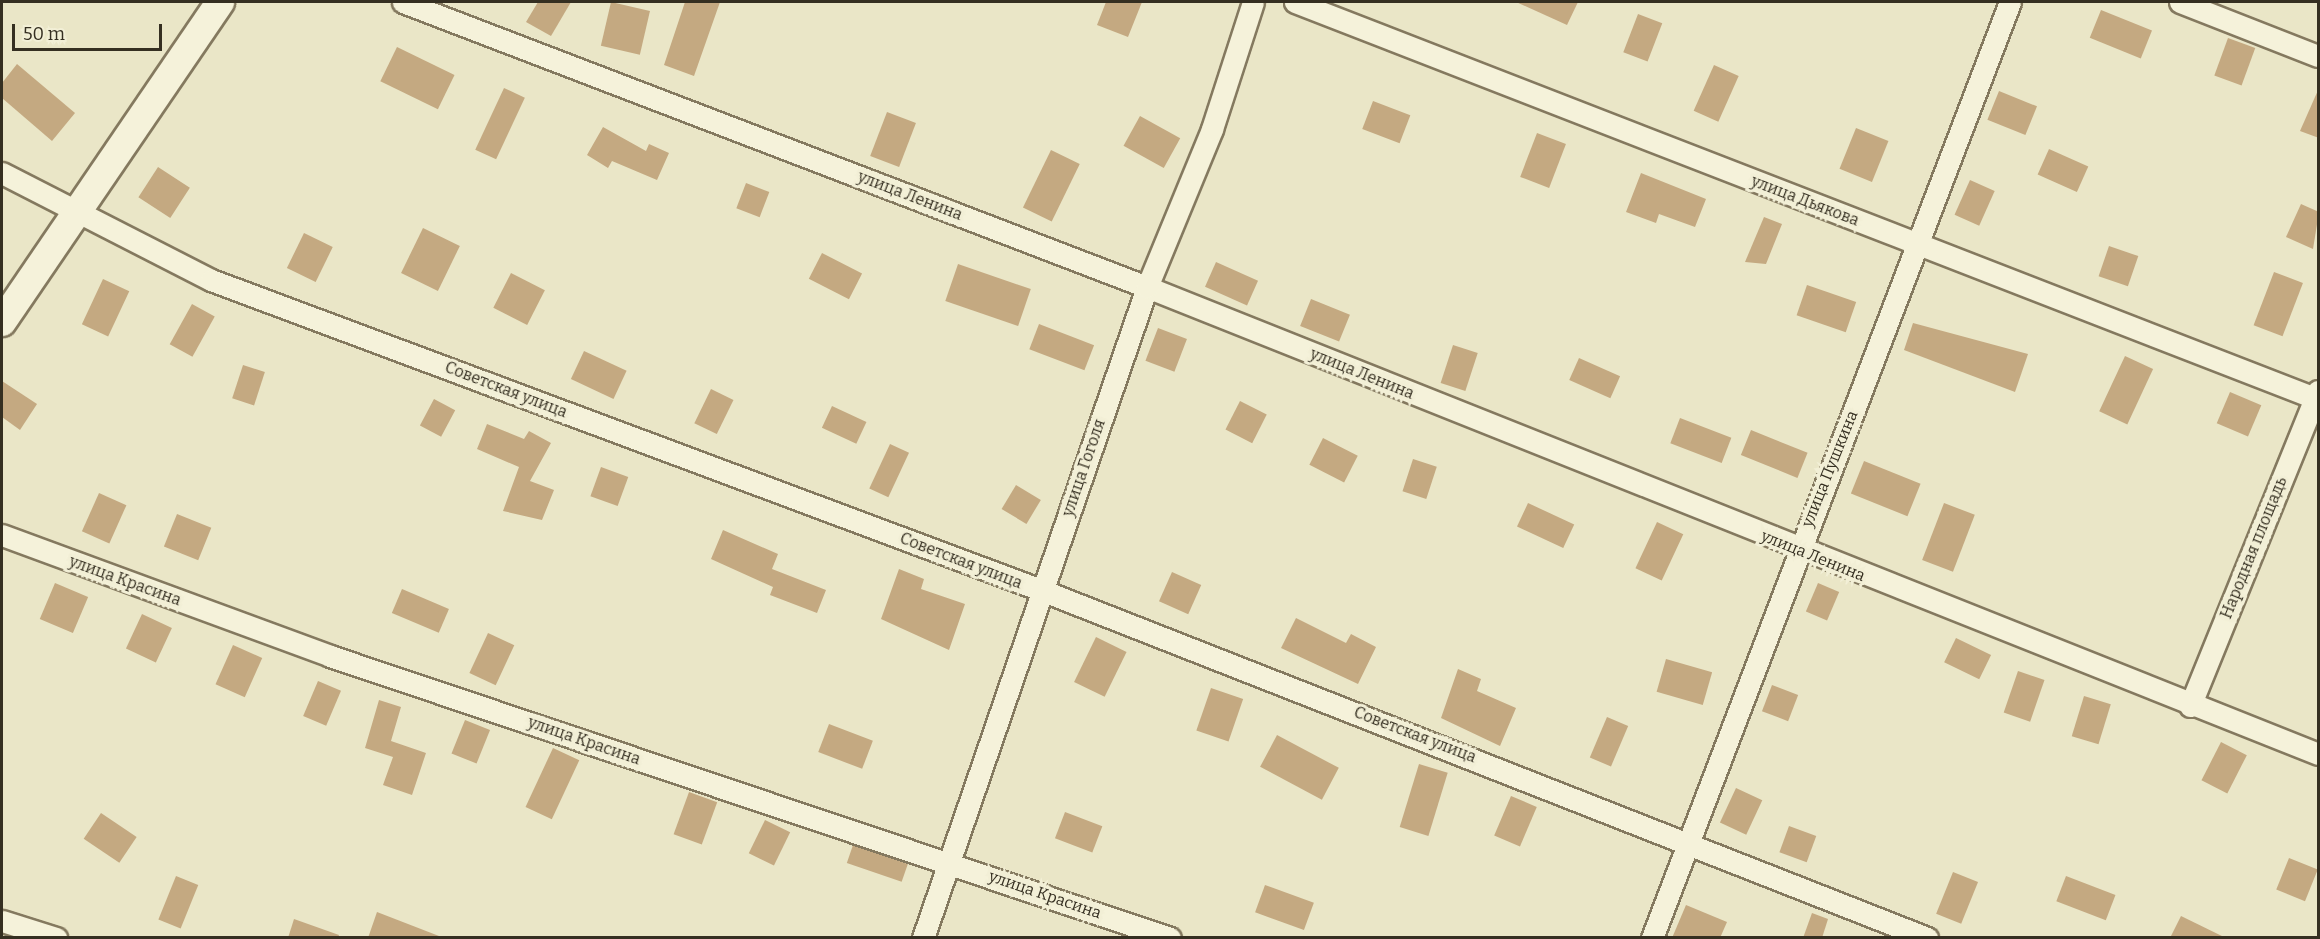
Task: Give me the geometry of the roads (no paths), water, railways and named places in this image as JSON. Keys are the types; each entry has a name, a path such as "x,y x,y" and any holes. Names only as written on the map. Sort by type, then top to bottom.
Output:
{"main road":[{"path":"2,322 81,213 220,2"}],"street":[{"name":"улица Ленина","path":"403,2 1147,287 1798,550 2190,706 2319,754"},
{"name":"улица Гоголя","path":"923,938 946,862 1147,287 1212,129 1253,2"},
{"name":"улица Дьякова","path":"1295,2 1919,246 2317,395"},
{"name":"улица Пушкина","path":"1652,938 1687,840 1798,550 1919,246 2010,2"},
{"path":"2180,2 2319,56"},
{"name":"Советская улица","path":"2,173 211,280 1041,590 1687,840 1927,938"},
{"name":"Народная площадь","path":"2190,706 2317,395"},
{"name":"улица Красина","path":"2,535 330,656 1170,938"},
{"path":"2,921 56,938"}]}
